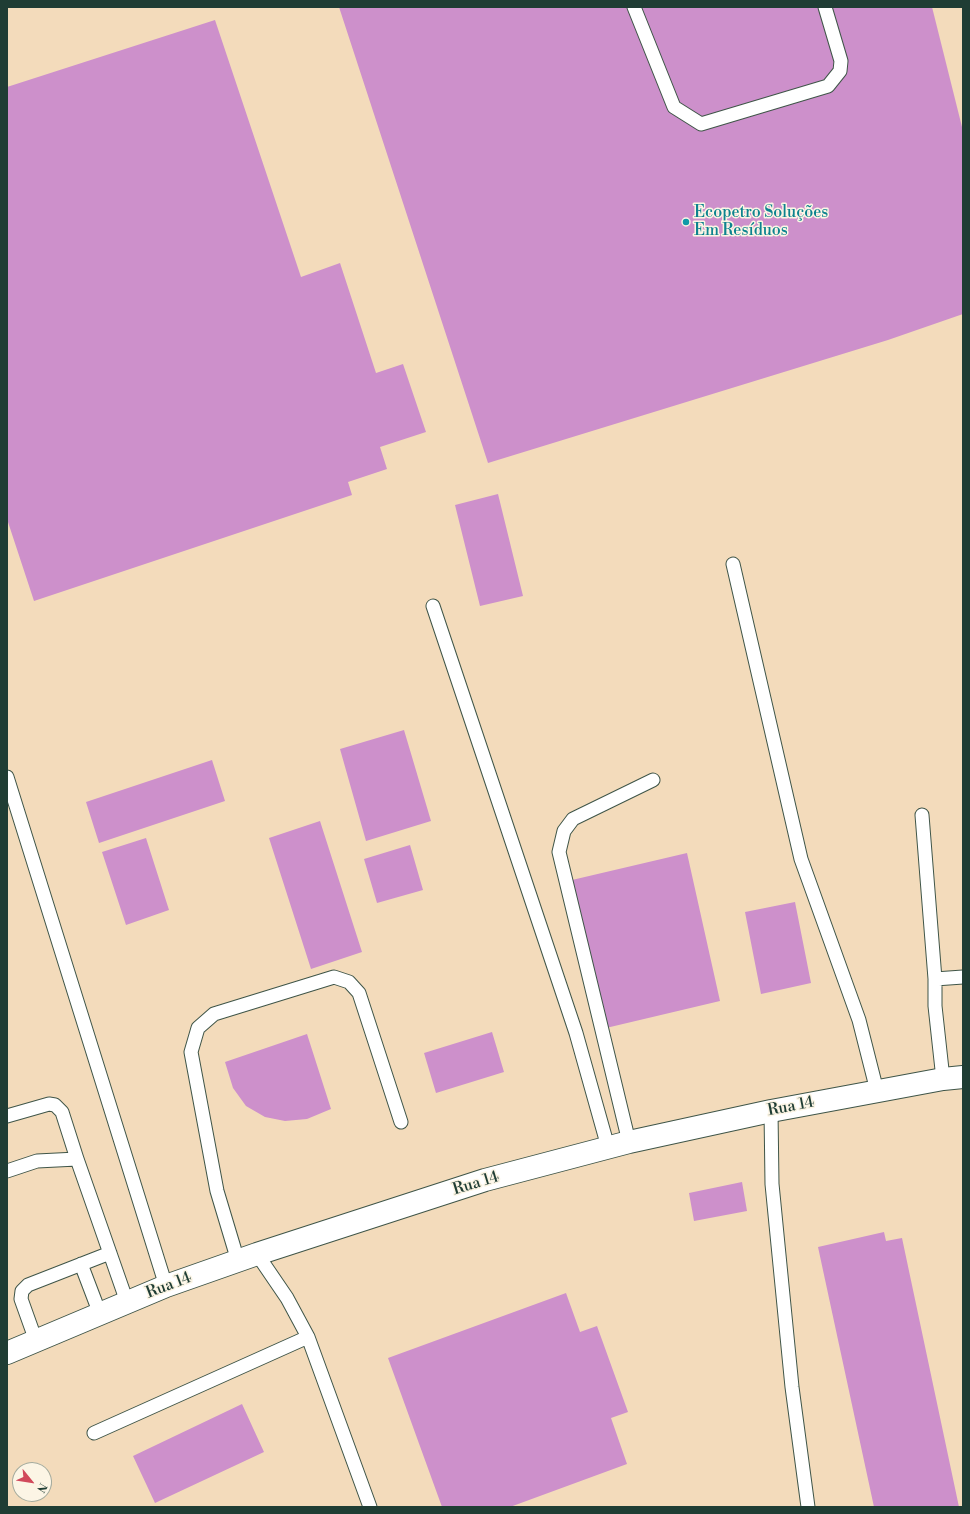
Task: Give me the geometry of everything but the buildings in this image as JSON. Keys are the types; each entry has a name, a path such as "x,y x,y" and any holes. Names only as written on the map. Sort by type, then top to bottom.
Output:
{"street":[{"name":"Rua 14","path":"7,1354 166,1286 247,1257 485,1180 608,1147 771,1111 953,1078"}],"lane":[{"path":"634,7 674,107 701,124 828,86 840,71 841,61 825,7"},
{"path":"733,564 801,859 859,1020 877,1091"},
{"path":"433,606 576,1033 608,1147"},
{"path":"7,777 166,1286"},
{"path":"629,1142 559,852 564,831 573,819 653,780"},
{"path":"922,815 935,979 935,1006 953,1078"},
{"path":"370,1507 308,1337 287,1298 247,1257 218,1191 191,1052 198,1028 214,1014 334,977 349,982 359,993 401,1122"},
{"path":"935,979 963,977"},
{"path":"7,1116 49,1104 55,1105 62,1112 127,1302"},
{"path":"771,1111 772,1184 792,1387 808,1507"},
{"path":"7,1171 37,1161 78,1159"},
{"path":"36,1341 21,1299 22,1291 28,1285 110,1253"},
{"path":"80,1264 100,1314"},
{"path":"94,1433 308,1337"}],"place":[{"name":"Ecopetro Soluções Em Resíduos","path":"686,222"}]}
